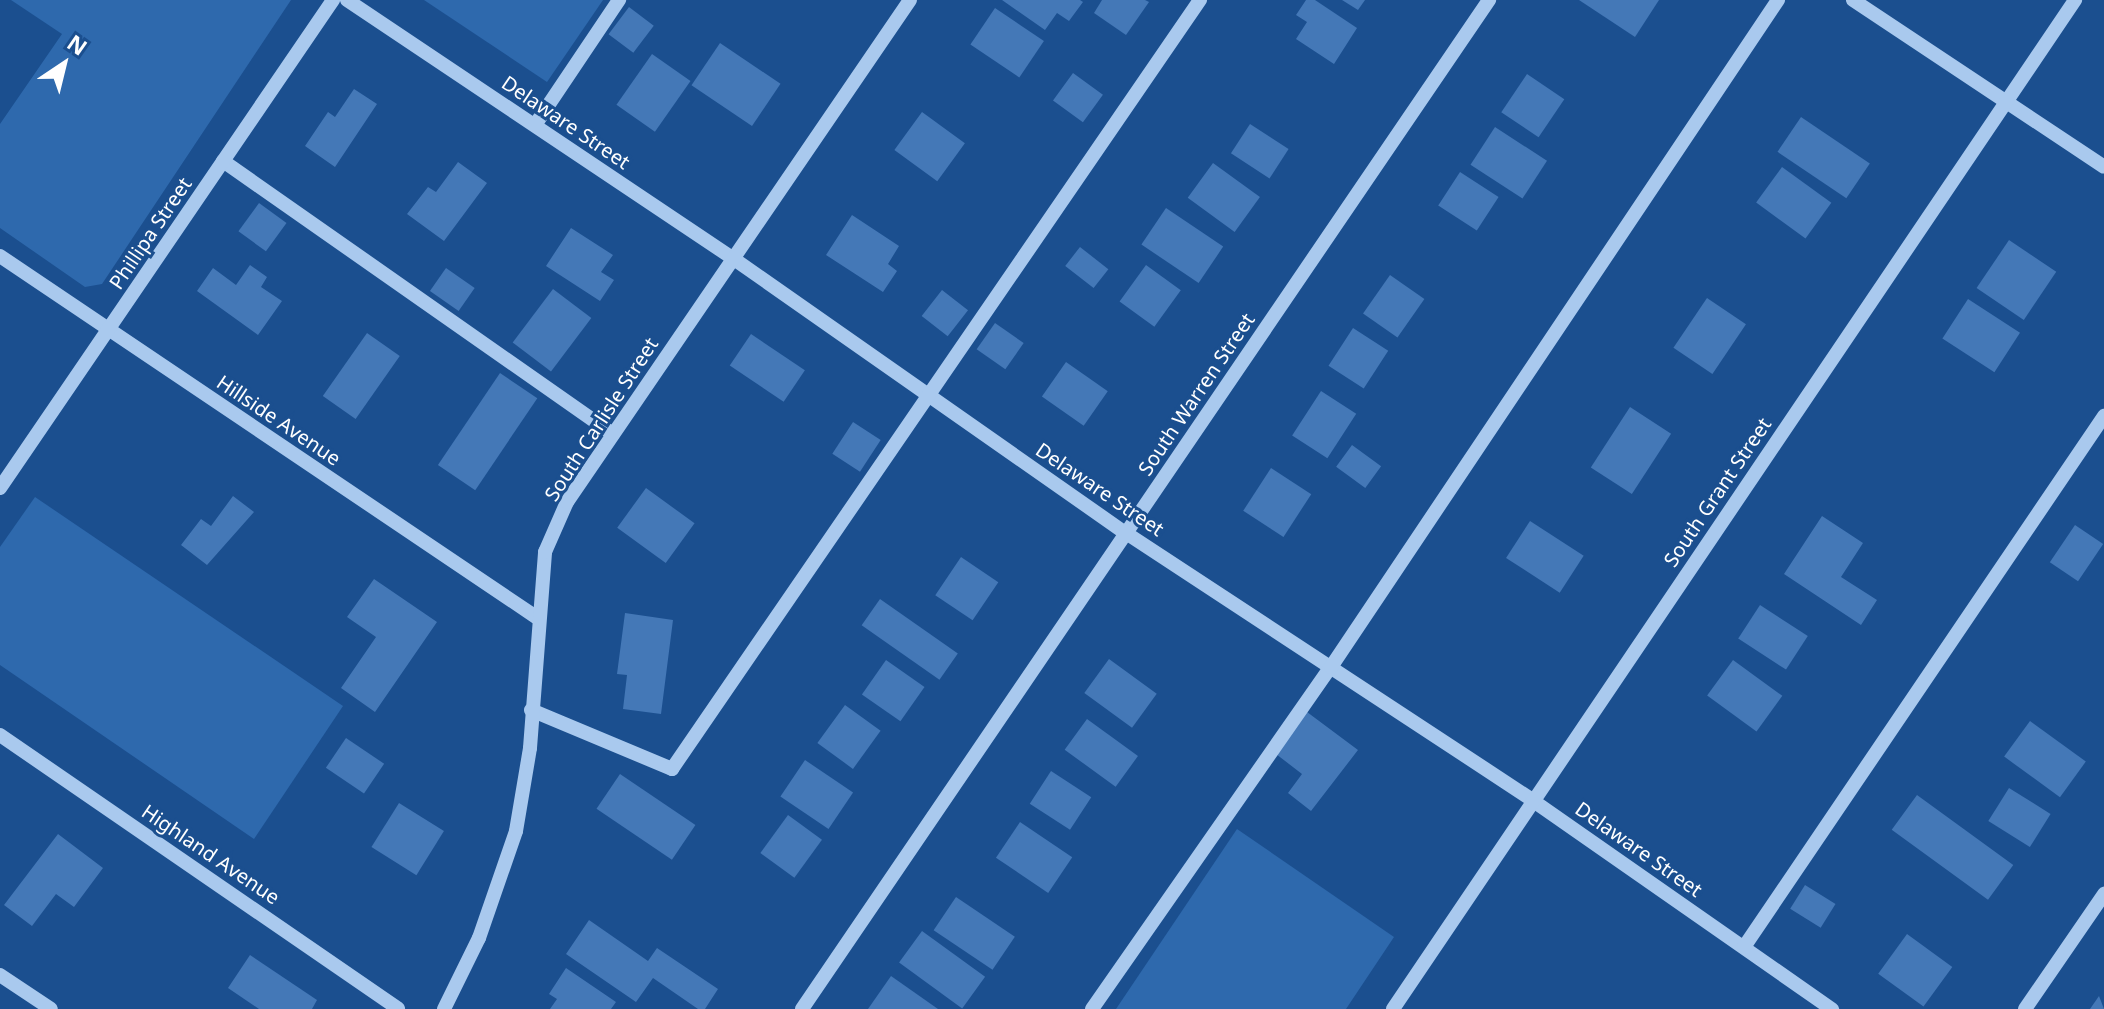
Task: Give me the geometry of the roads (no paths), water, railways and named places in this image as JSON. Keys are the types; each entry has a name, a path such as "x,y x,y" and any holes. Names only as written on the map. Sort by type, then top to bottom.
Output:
{"street":[{"name":"Phillipa Street","path":"0,488 333,0"},
{"name":"Delaware Street","path":"347,0 734,259 1126,533 1532,800 1832,1009"},
{"path":"535,125 619,0"},
{"name":"South Carlisle Street","path":"444,1009 504,876 516,831 531,710 536,617 545,552 567,502 910,0"},
{"path":"531,710 672,769 1200,0"},
{"name":"South Warren Street","path":"802,1009 1489,0"},
{"path":"1092,1009 1331,667 1778,0"},
{"path":"1853,0 2104,167"},
{"name":"South Grant Street","path":"1393,1009 2075,0"},
{"path":"223,161 613,434"},
{"name":"Hillside Avenue","path":"0,256 536,617"},
{"path":"1744,947 2104,416"},
{"name":"Highland Avenue","path":"0,735 398,1009"},
{"path":"2025,1009 2104,894"},
{"path":"0,975 51,1009"}]}
